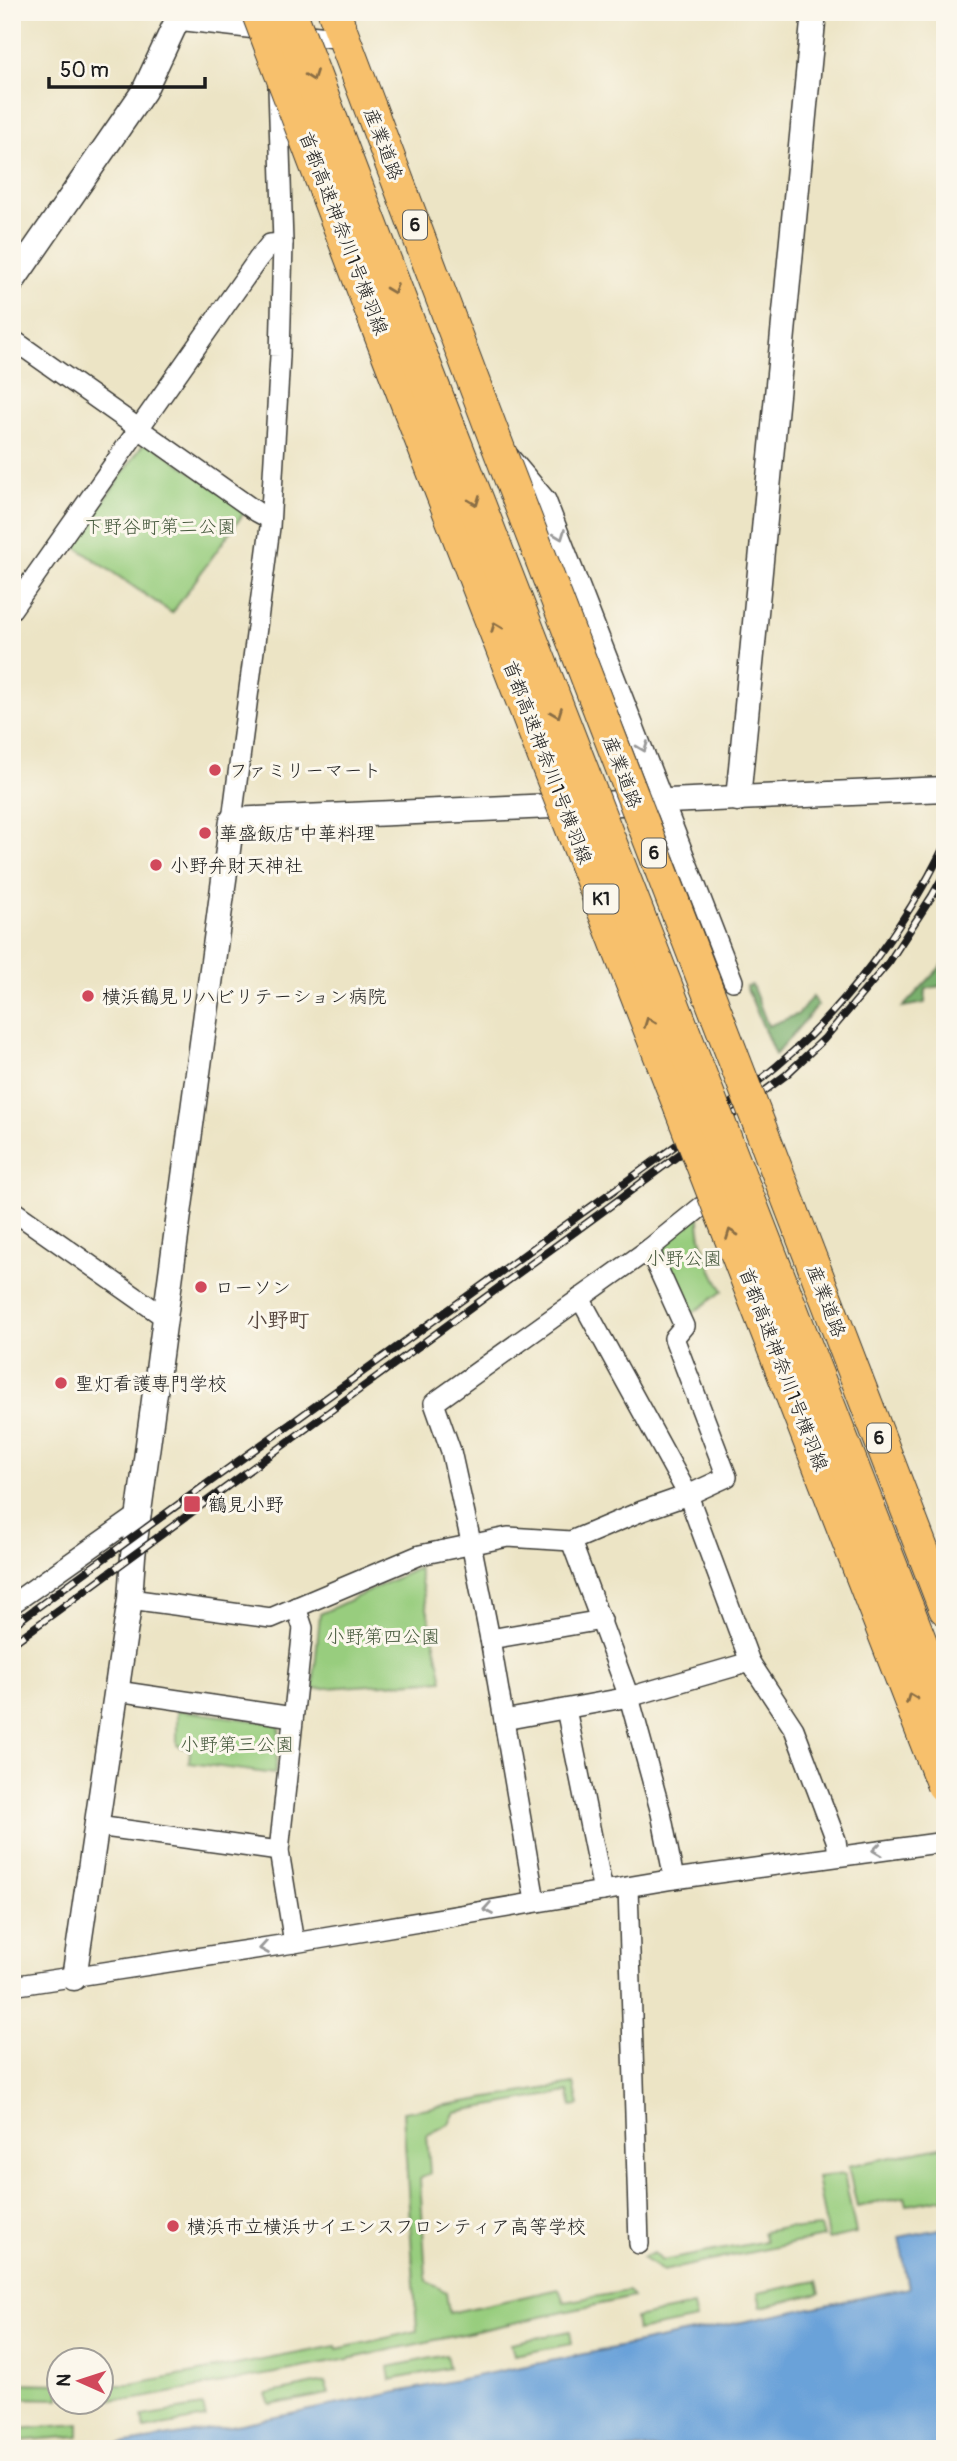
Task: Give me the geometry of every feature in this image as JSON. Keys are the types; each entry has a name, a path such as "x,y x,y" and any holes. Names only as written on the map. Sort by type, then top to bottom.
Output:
{"highway":[{"name":"首都高速神奈川1号横羽線","path":"275,19 412,338 945,1711"},
{"name":"首都高速神奈川1号横羽線","path":"275,19 386,343 945,1784"}],"main road":[{"name":"産業道路","path":"339,26 945,1609"}],"street":[{"path":"738,799 814,12"},
{"path":"12,282 144,91 179,15 275,19 339,26"},
{"path":"74,1978 130,1599 270,519 281,356 283,243 275,19"},
{"path":"12,609 258,258 270,244 283,243"},
{"path":"12,339 270,519"},
{"path":"495,439 546,500 733,981"},
{"path":"232,820 945,789"},
{"path":"535,1901 471,1545 451,1451 434,1404 649,1249 701,1207"},
{"path":"12,1210 167,1319"},
{"path":"130,1599 271,1618 420,1555 508,1537 570,1541 727,1477 674,1338 684,1326 649,1249"},
{"path":"580,1298 688,1495 750,1662 794,1730 836,1840 838,1855"},
{"path":"12,1604 141,1513"},
{"path":"570,1541 629,1697 661,1813 674,1879"},
{"path":"294,1943 279,1851 303,1628 296,1607"},
{"path":"490,1639 601,1620"},
{"path":"504,1720 629,1697 750,1662"},
{"path":"117,1690 293,1717"},
{"path":"566,1709 603,1891"},
{"path":"97,1826 279,1851"},
{"path":"12,1986 294,1943 674,1879 945,1842"},
{"path":"628,1887 639,2244"}],"green space":[{"name":"下野谷町第二公園","path":"146,440 246,510 172,613 73,545"},
{"path":"945,962 945,985 926,989 925,1003 903,1007"},
{"path":"752,985 768,1026 799,1014 812,997 818,1005 775,1055 746,986"},
{"name":"小野公園","path":"699,1215 706,1254 723,1291 686,1318 655,1249"},
{"name":"小野第四公園","path":"418,1568 443,1680 313,1689 320,1614"},
{"name":"小野第三公園","path":"177,1710 280,1724 275,1774 189,1763 190,1750 177,1745"},
{"path":"574,2084 579,2105 572,2106 568,2092 455,2112 449,2124 427,2135 430,2173 420,2179 426,2277 428,2282 446,2292 449,2313 559,2289 564,2302 628,2291 633,2297 339,2361 132,2400 116,2399 116,2385 131,2385 336,2346 337,2349 417,2331 403,2112"},
{"path":"945,2146 945,2198 907,2205 905,2197 857,2207 848,2166"},
{"path":"844,2174 856,2233 828,2239 817,2177"},
{"path":"789,2227 820,2227 823,2237 663,2271 642,2258 654,2253 662,2261 766,2241 763,2232"},
{"path":"817,2281 820,2293 761,2307 758,2293"},
{"path":"693,2306 696,2319 637,2331 635,2318"},
{"path":"570,2331 572,2344 514,2355 511,2343"},
{"path":"446,2355 449,2368 390,2380 388,2367"},
{"path":"325,2382 329,2394 270,2405 266,2394"},
{"path":"12,2383 46,2384 46,2399 12,2398"},
{"path":"203,2406 206,2418 144,2429 142,2416"},
{"path":"79,2424 79,2436 18,2441 18,2429"}],"water":[{"path":"945,2228 945,2449 89,2449 221,2428 909,2288 899,2237"}],"railway":[{"path":"12,1626 644,1169 778,1065 851,991 893,935 945,845"},
{"path":"12,1644 786,1075 824,1039 889,962 945,873"}],"place":[{"name":"ファミリーマート","path":"215,770"},
{"name":"華盛飯店 中華料理","path":"205,833"},
{"name":"小野弁財天神社","path":"156,865"},
{"name":"横浜鶴見リハビリテーション病院","path":"88,996"},
{"name":"ローソン","path":"201,1287"},
{"name":"聖灯看護専門学校","path":"61,1383"},
{"name":"鶴見小野","path":"192,1504"},
{"name":"横浜市立横浜サイエンスフロンティア高等学校","path":"173,2226"}],"district":[{"name":"小野町","path":"278,1320"}]}
